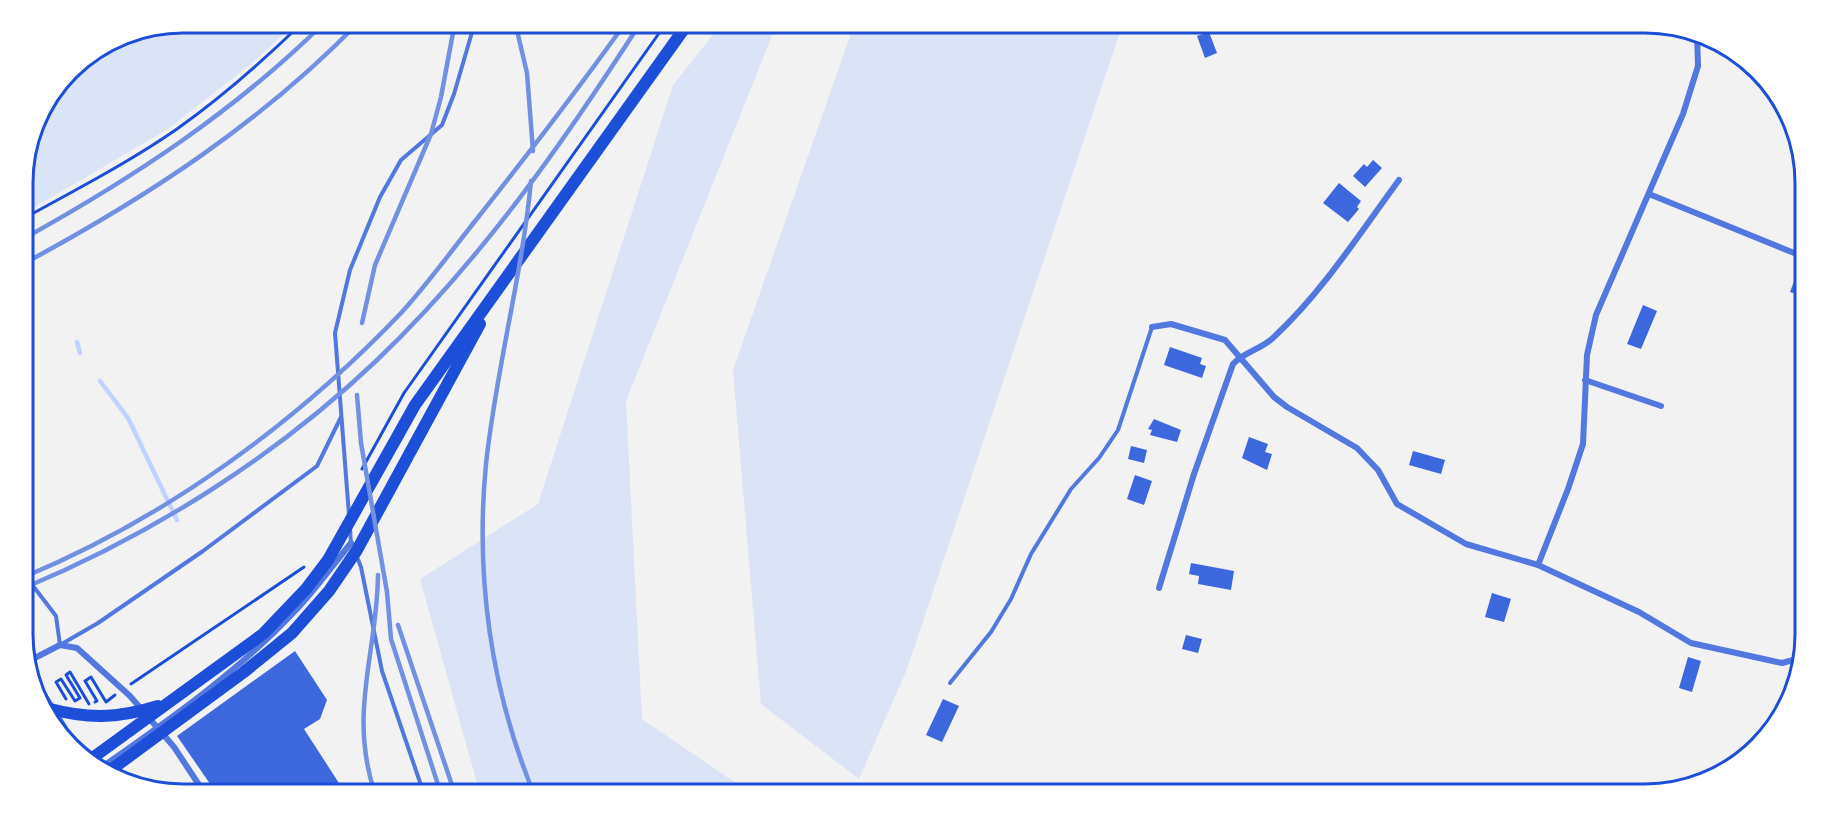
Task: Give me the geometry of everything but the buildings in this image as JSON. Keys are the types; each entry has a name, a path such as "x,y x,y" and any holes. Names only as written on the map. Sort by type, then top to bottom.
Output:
{"main road":[{"path":"96,756 263,634 306,589 328,560 415,405 681,33"},
{"path":"114,767 244,672 292,633 329,591 357,550 493,299"},
{"path":"53,709 102,718 133,714 168,703"},
{"path":"93,753 114,743"}],"street":[{"path":"1538,565 1568,489 1582,444 1587,355 1596,315 1683,114 1698,66 1697,42"},
{"path":"1160,588 1194,474 1233,364 1240,356 1274,338 1317,291 1399,180"},
{"path":"1649,194 1795,253"},
{"path":"1152,327 1172,324 1225,339 1274,397 1357,448 1378,470 1398,504 1466,544 1538,565 1639,612 1691,642 1782,663 1792,660"},
{"path":"1585,380 1661,405"},
{"path":"107,763 158,728 253,651 296,611 351,543"},
{"path":"35,658 60,645 77,648 130,696 158,728 197,784"}],"lane":[{"path":"421,784 382,671 361,567 351,543 335,333 350,270 380,197 401,160 442,124 471,33"},
{"path":"950,683 991,632 1011,599 1031,554 1071,489 1100,458 1118,430 1152,327"},
{"path":"33,586 56,616 60,645 98,623 203,551 317,466 342,417"}],"path":[{"path":"33,213 115,168 177,129 230,88 291,33"},
{"path":"404,393 659,33"},
{"path":"90,705 97,701 85,681 91,677 106,702 306,566"},
{"path":"67,700 56,682 61,678 75,701 80,698 66,675 70,672 94,712"}],"shaded area":[{"path":"173,33 285,33 251,64 168,129 33,208 34,164 44,126 53,108 70,84 100,58 126,44"},
{"path":"714,33 773,33 626,401 642,719 737,784 477,784 420,579 538,504 673,85"},
{"path":"851,33 1120,33 907,669 859,779 761,704 733,370"}],"waterway":[{"path":"77,342 80,353"},
{"path":"100,381 128,418 177,520"}],"railway":[{"path":"33,233 143,167 219,114 313,33"},
{"path":"33,259 114,213 242,126 321,59 348,33"},
{"path":"362,323 375,265 431,134 441,97 453,33"},
{"path":"518,33 527,73 533,151"},
{"path":"33,573 77,553 178,497 273,430 360,354 401,313 428,281 551,124 618,33"},
{"path":"33,584 119,543 210,490 297,429 376,361 450,283 519,199 582,112 634,33"},
{"path":"530,784 519,755 497,674 485,591 483,506 490,428 522,252 531,181"},
{"path":"357,395 361,443 387,592 391,639 438,784"},
{"path":"372,784 367,764 364,710 378,575"},
{"path":"398,625 452,784"}]}
